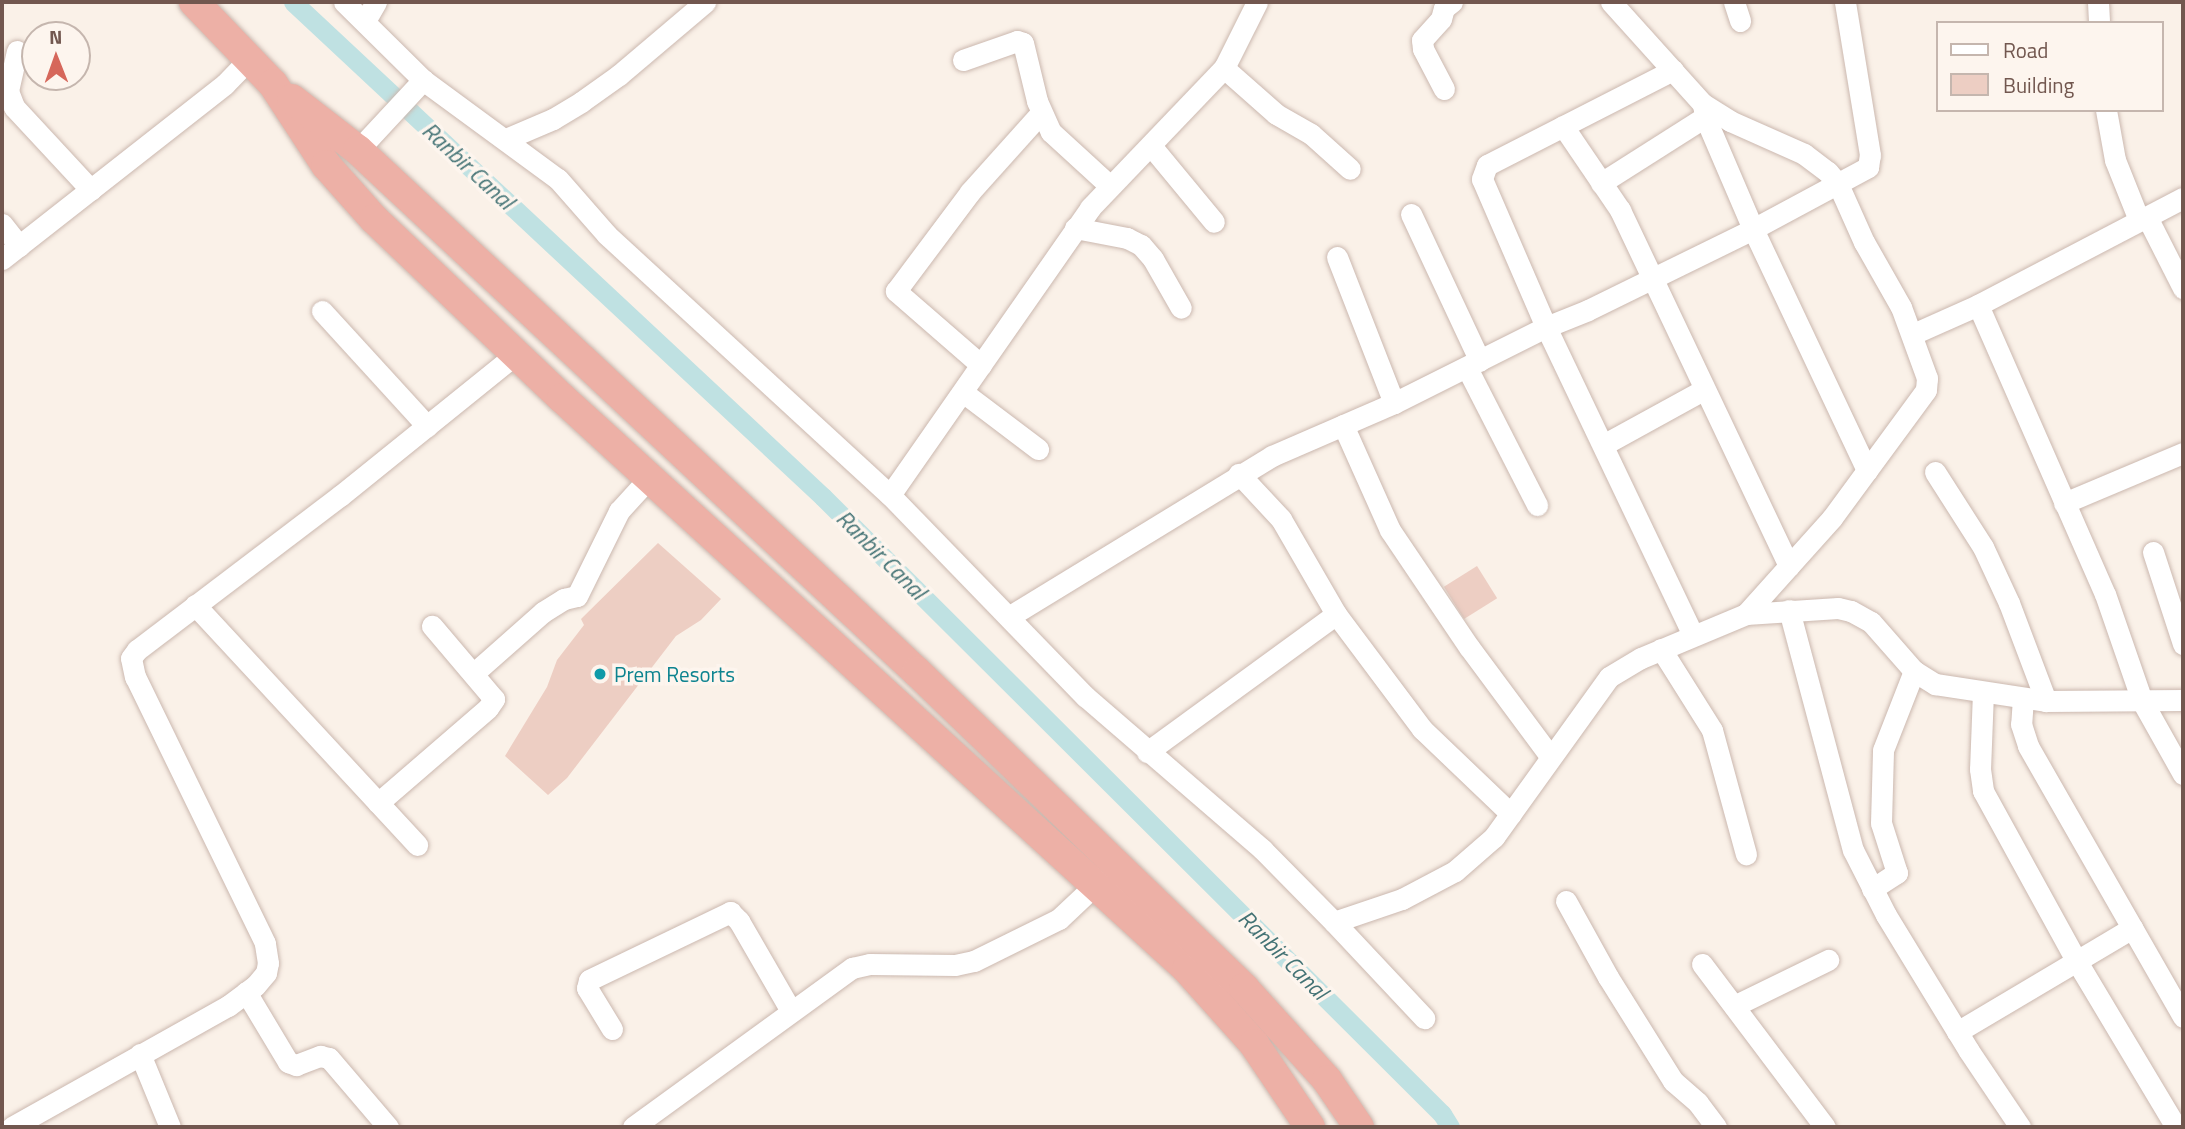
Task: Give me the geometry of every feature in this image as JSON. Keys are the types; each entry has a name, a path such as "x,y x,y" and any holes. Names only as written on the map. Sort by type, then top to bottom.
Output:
{"highway":[{"path":"194,2 273,84 345,189 649,478 1096,884 1225,1009 1310,1127"},
{"path":"273,84 358,150 917,672 1244,988 1328,1080 1359,1127"}],"street":[{"path":"344,2 365,21 416,87 506,139 558,179 607,235 890,495 1086,697 1262,849 1424,1018"},
{"path":"365,21 376,2"},
{"path":"506,139 553,119 581,102 619,75 705,2"},
{"path":"890,495 964,393 1075,228 1110,186 1152,146 1224,68 1256,2"},
{"path":"1611,2 1673,70 1704,111 1753,229 1867,470"},
{"path":"1010,616 1239,474 1753,229 1868,167 1870,155 1845,2"},
{"path":"2098,2 2099,21"},
{"path":"1444,89 1423,48 1422,40 1441,19 1446,4"},
{"path":"963,60 1017,41 1023,43 1041,113 1051,132 1110,186"},
{"path":"17,51 8,91 14,107 91,190"},
{"path":"2,259 225,84 250,58"},
{"path":"1224,68 1276,114 1311,134 1350,169"},
{"path":"1673,70 1487,165 1482,179 1546,327 1693,635"},
{"path":"358,150 416,87"},
{"path":"1601,183 1704,111 1715,113 1817,162 1838,184 1864,242 1901,307 1913,334 1927,378 1926,390 1832,519 1746,614"},
{"path":"2106,112 2115,160 2143,219 2183,288"},
{"path":"981,365 896,291 970,192 1041,113"},
{"path":"1563,126 1620,210 1650,279 1788,566"},
{"path":"1152,146 1214,222"},
{"path":"1913,334 1978,305 2183,198"},
{"path":"1411,214 1537,505"},
{"path":"2,224 19,246"},
{"path":"1075,228 1128,238 1141,245 1153,259 1181,308"},
{"path":"1337,257 1394,402"},
{"path":"1978,305 2105,594 2142,701 2183,774"},
{"path":"322,312 427,426"},
{"path":"12,1127 247,992 265,973 268,963 264,943 130,665 137,650 340,496 516,354"},
{"path":"1603,445 1703,390"},
{"path":"964,393 1038,449"},
{"path":"1343,425 1391,530 1469,647 1550,756"},
{"path":"2064,503 2183,453"},
{"path":"1935,472 1983,547 2009,603 2046,701"},
{"path":"1239,474 1282,519 1336,614 1422,729 1511,814"},
{"path":"474,673 543,612 565,599 577,596 619,511 649,478"},
{"path":"2153,552 2183,644"},
{"path":"195,605 417,845"},
{"path":"1334,922 1402,899 1455,871 1494,837 1609,677 1661,649 1746,614 1838,608 1860,615 1871,622 1914,671 1935,684 2046,701 2183,700"},
{"path":"1789,610 1853,850 1872,889 1957,1032 2020,1127"},
{"path":"1147,752 1336,614"},
{"path":"378,803 493,703 494,695 432,626"},
{"path":"1661,649 1712,730 1746,854"},
{"path":"1872,889 1897,873 1881,822 1883,750 1914,671"},
{"path":"1983,692 1980,769 1983,791 2076,960 2176,1127"},
{"path":"2023,698 2023,735 2183,1017"},
{"path":"633,1127 791,1011 859,965 955,965 974,961 1016,937 1059,919 1096,884"},
{"path":"1566,901 1608,978 1673,1081 1706,1112 1716,1127"},
{"path":"611,1028 587,988 589,980 730,912 739,921 791,1011"},
{"path":"1957,1032 2132,928"},
{"path":"1734,1006 1828,960"},
{"path":"1702,964 1825,1127"},
{"path":"247,992 288,1062 296,1065 320,1056 329,1058 388,1127"},
{"path":"139,1054 170,1127"}],"building":[{"name":"Prem Resorts","path":"658,543 721,599 701,620 676,636 567,778 548,795 505,756 547,687 557,660 584,625 581,619"},
{"path":"1477,566 1497,598 1464,619 1444,587"}],"waterway":[{"name":"Ranbir Canal","path":"293,2 823,497 1442,1114 1450,1127"}],"place":[{"name":"Prem Resorts","path":"600,674"}]}
